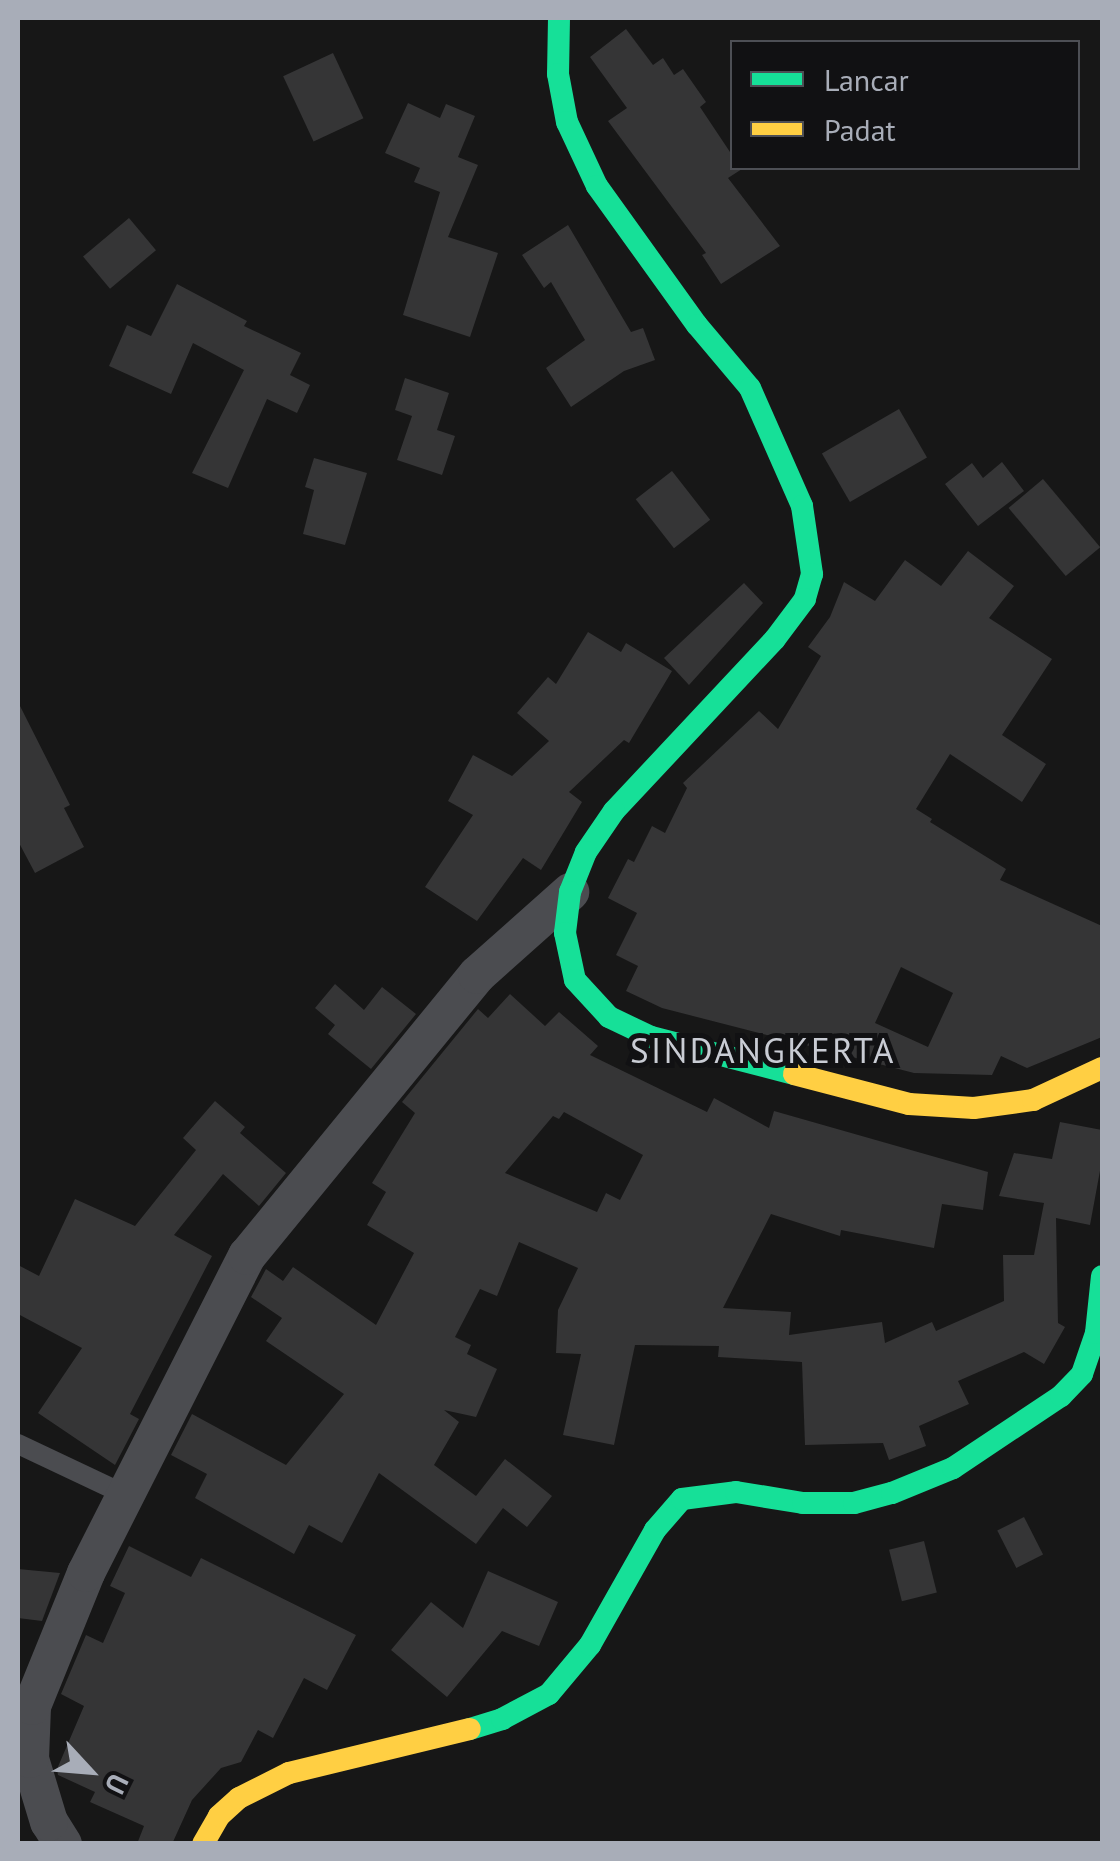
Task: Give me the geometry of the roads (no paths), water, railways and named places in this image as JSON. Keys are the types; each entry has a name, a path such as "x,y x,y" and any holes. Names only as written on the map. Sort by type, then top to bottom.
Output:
{"main road":[{"path":"559,18 558,74 567,122 606,200 696,325 750,388 802,506 812,574 805,599 775,639 614,811 586,852 570,892 565,933 574,980 586,998 609,1017 652,1037 830,1086 938,1108 1034,1100 1102,1068"},
{"path":"203,1844 219,1816 238,1798 289,1773 456,1733 502,1718 548,1694 590,1645 665,1513 682,1499 709,1492 736,1492 803,1503 854,1503 892,1494 966,1460 1061,1396 1082,1374 1096,1333 1102,1276"}],"street":[{"path":"63,1844 49,1822 30,1759 32,1706 48,1658 124,1494 247,1256 477,975 570,892"}],"lane":[{"path":"18,1444 124,1494"}],"district":[{"name":"SINDANGKERTA","path":"763,1050"}]}
